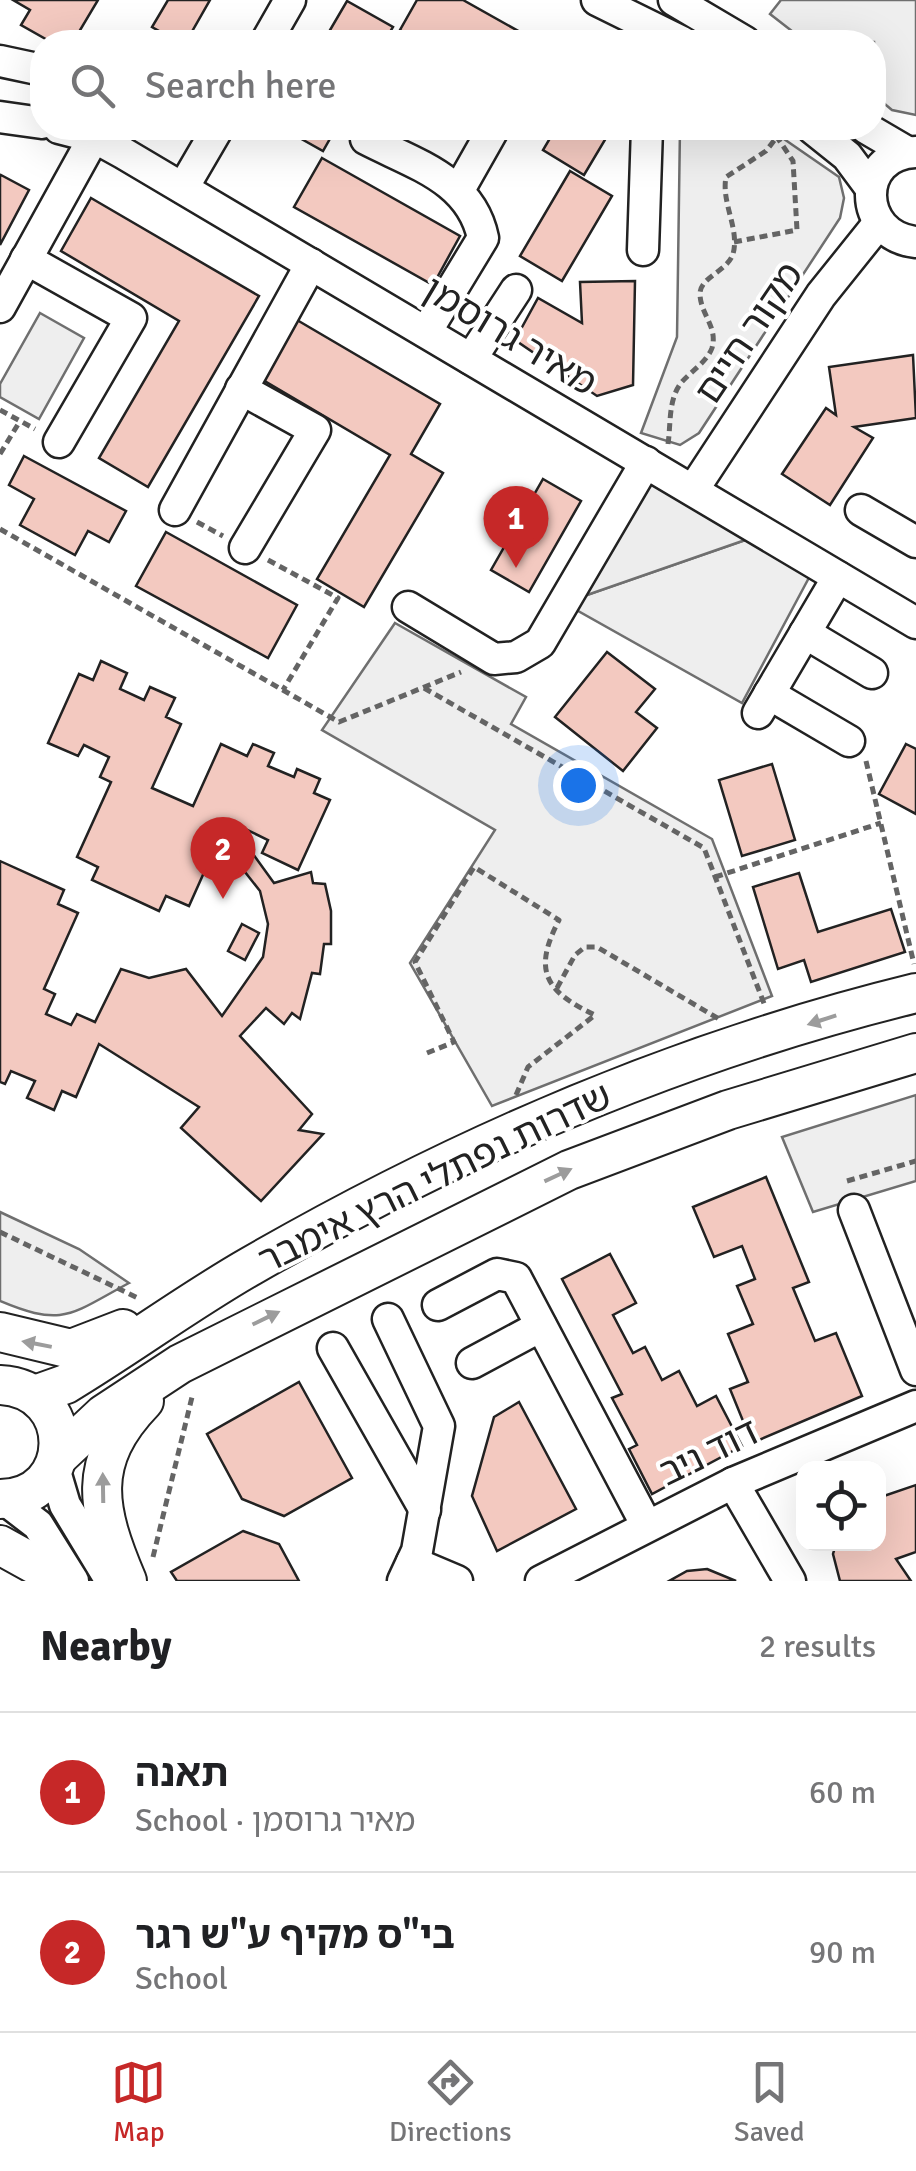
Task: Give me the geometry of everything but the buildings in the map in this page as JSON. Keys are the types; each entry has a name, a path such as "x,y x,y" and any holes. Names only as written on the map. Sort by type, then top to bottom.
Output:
{"main road":[{"name":"שדרות נפתלי הרץ אימבר","path":"12,1385 66,1384 226,1282 320,1228 564,1110 766,1038 916,993"},
{"name":"שדרות נפתלי הרץ אימבר","path":"2,1499 33,1490 104,1414 192,1358 568,1170 728,1110 916,1053"},
{"path":"0,1332 71,1349 226,1282"},
{"path":"140,1571 105,1528 100,1481 106,1456 129,1417 192,1358"},
{"path":"12,1385 56,1422 56,1462"},
{"path":"0,1544 65,1581"}],"street":[{"path":"273,30 290,0"},
{"path":"598,0 650,30"},
{"path":"674,0 725,30"},
{"path":"0,61 30,67"},
{"path":"0,117 30,121"},
{"path":"886,139 911,152"},
{"path":"0,307 92,140"},
{"name":"מאיר גרוסמן","path":"101,140 838,577 912,611"},
{"path":"183,188 211,140"},
{"path":"370,140 460,188 480,220 483,238 426,332"},
{"path":"460,188 487,140"},
{"path":"642,250 647,140"},
{"path":"827,140 847,156 870,187 872,212 878,224 902,241 916,242"},
{"path":"870,187 883,164 911,152"},
{"name":"מקור חיים","path":"693,490 820,295 878,224"},
{"path":"26,259 131,318 59,442"},
{"path":"175,510 311,264"},
{"path":"472,359 516,290"},
{"path":"241,390 315,430 245,548"},
{"path":"408,607 494,659 516,657 540,643 654,467"},
{"path":"861,510 916,542"},
{"path":"838,577 764,704 849,741"},
{"path":"805,633 872,673"},
{"path":"848,1196 916,1370"},
{"path":"438,1305 497,1274 516,1278 647,1526"},
{"path":"388,1320 439,1426 425,1510 407,1572 458,1581"},
{"path":"472,1363 542,1326"},
{"path":"333,1348 425,1510"},
{"name":"דוד ניב","path":"540,1581 733,1483 916,1406"},
{"path":"56,1462 65,1506 111,1581"},
{"path":"733,1483 790,1581"},
{"path":"2,1499 46,1534 73,1581"}],"path":[{"path":"654,467 678,386 711,352 714,334 700,294 704,283 723,270 732,257 734,242 723,191 726,177 766,152 774,140"},
{"path":"734,242 797,230 793,161 780,140"},
{"path":"0,410 59,442"},
{"path":"0,454 20,420"},
{"path":"0,529 339,722 494,659"},
{"path":"283,690 338,598"},
{"path":"424,688 704,848 766,1038"},
{"path":"849,741 864,750 916,972"},
{"path":"715,877 881,823"},
{"path":"427,1054 454,1042 415,962 474,868 559,920 542,952 544,973 565,1001 595,1014 528,1067 498,1139"},
{"path":"556,988 574,955 584,946 598,947 766,1038"},
{"path":"848,1196 916,1161"},
{"path":"0,1232 136,1296 155,1314"},
{"path":"140,1571 192,1358"}],"shaded area":[{"path":"781,0 916,0 916,115 886,105 886,30 791,30 770,14"},
{"path":"680,140 785,140 839,177 844,198 840,218 699,433 680,445 641,433 677,337"},
{"path":"40,313 84,338 39,419 0,397 0,384"},
{"path":"646,462 751,538 564,603"},
{"path":"751,538 812,572 742,703 564,603"},
{"path":"395,623 526,697 511,724 712,839 772,996 492,1106 410,963 495,830 322,730"},
{"path":"916,1095 916,1181 813,1212 782,1137"},
{"path":"0,1212 79,1249 129,1283 67,1314 39,1314 0,1301"}],"place":[{"name":"תאנה","path":"516,568"},
{"name":"בי\"ס מקיף ע\"ש רגר","path":"223,899"}]}
